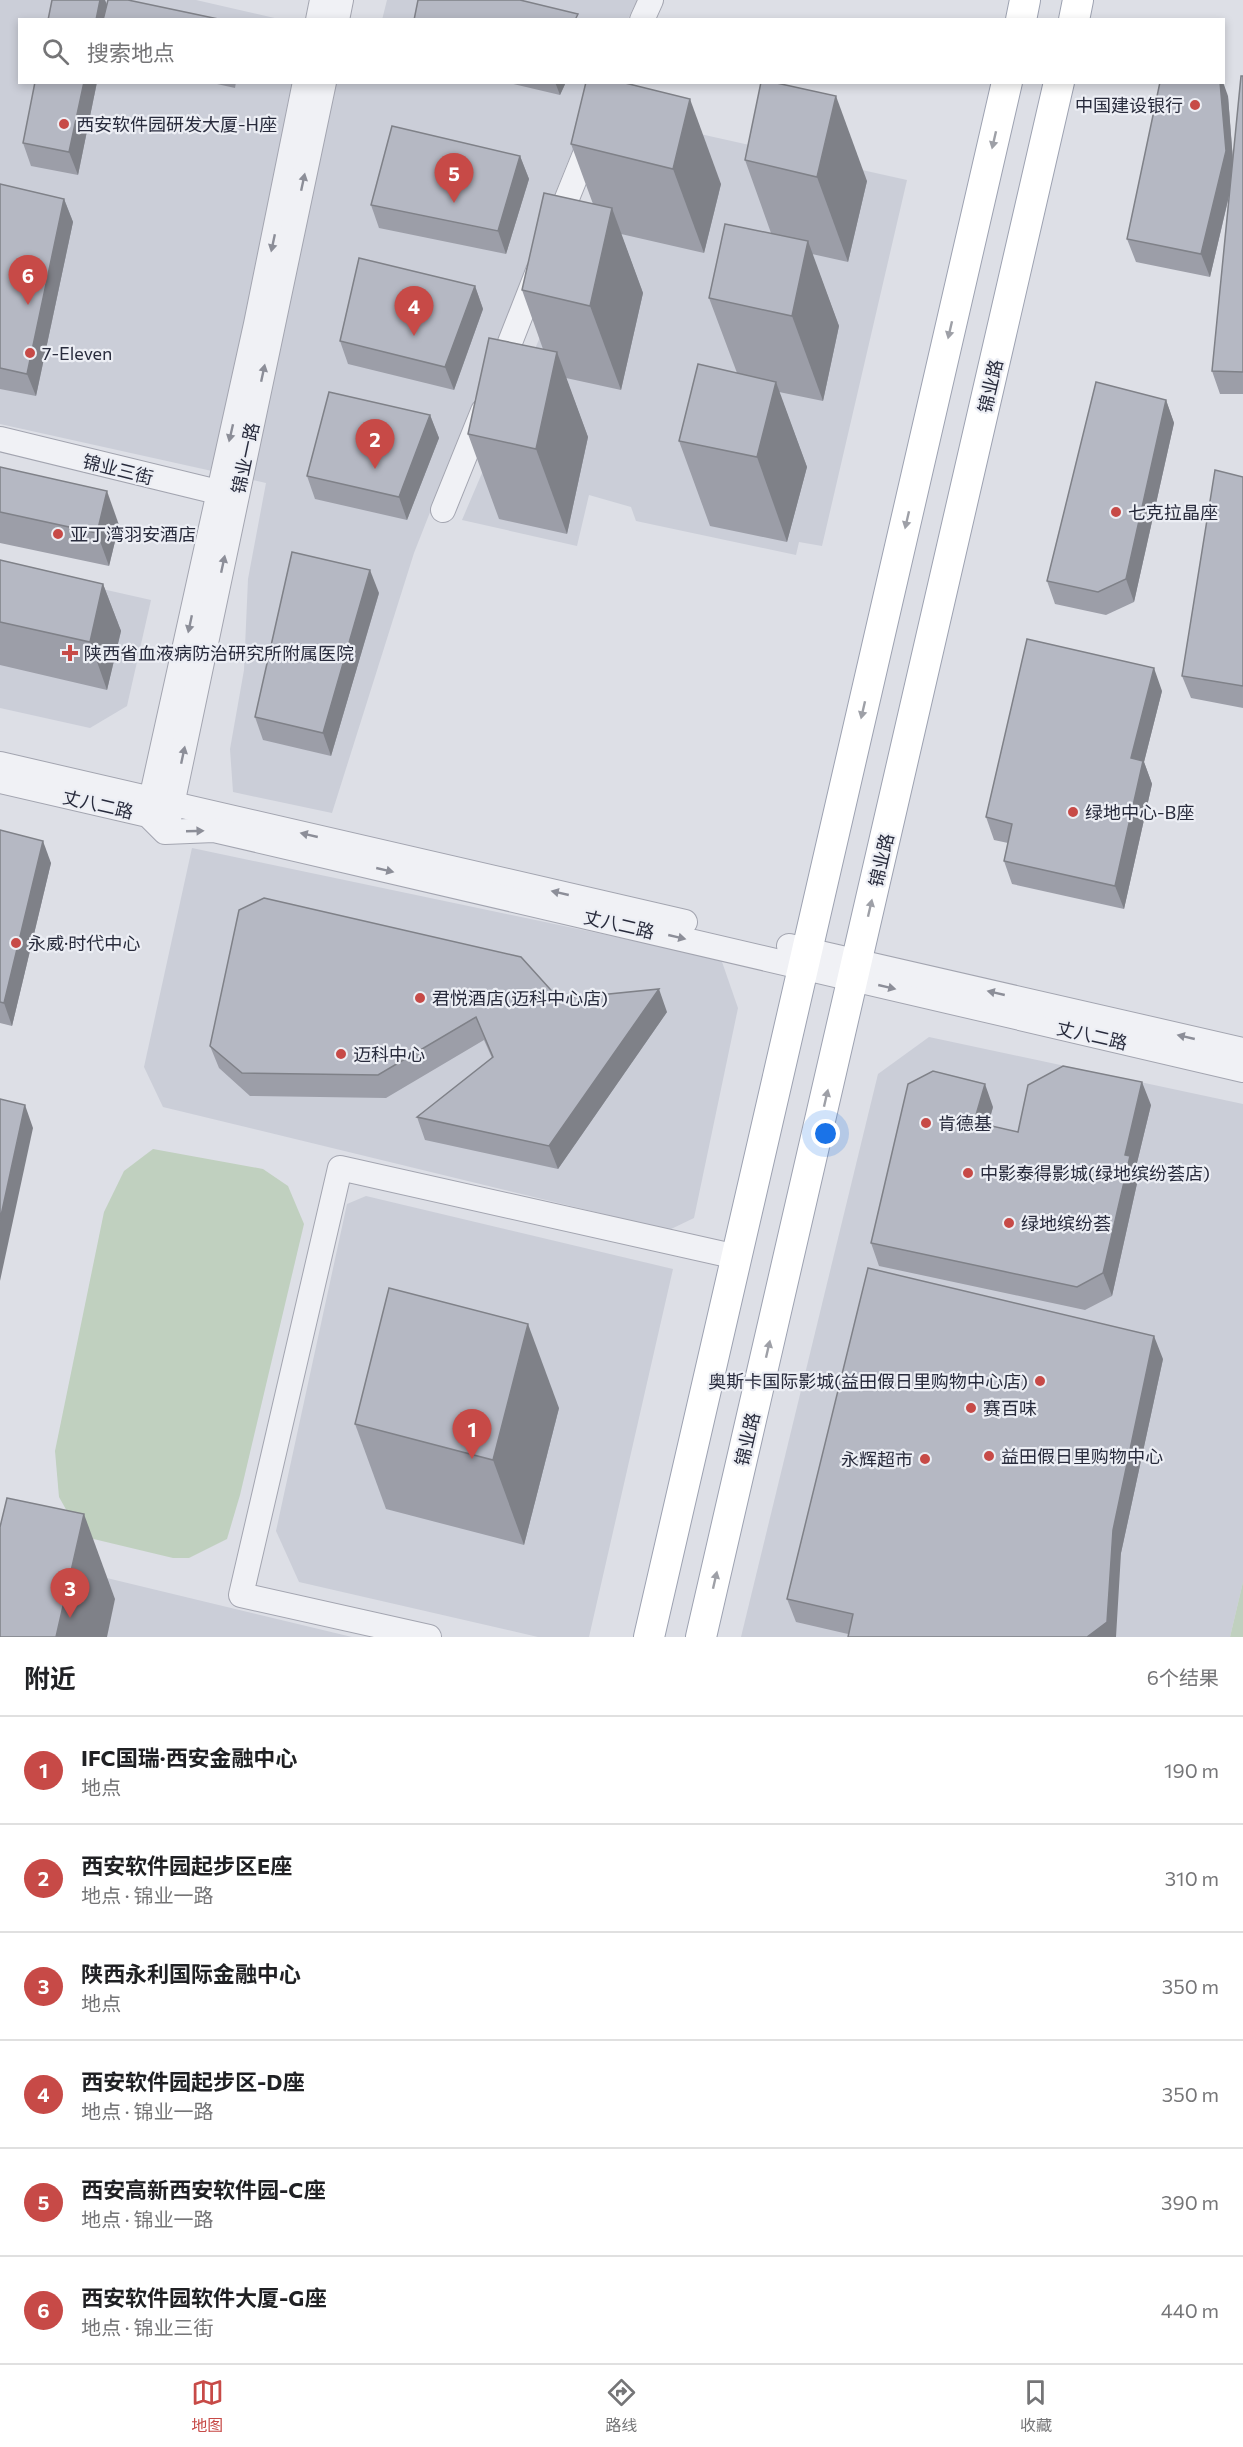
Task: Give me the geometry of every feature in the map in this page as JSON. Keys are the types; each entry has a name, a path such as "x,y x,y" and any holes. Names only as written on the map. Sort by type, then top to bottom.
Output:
{"main road":[{"path":"1021,18 1025,0"},
{"path":"1074,18 1078,0"},
{"path":"649,1637 1006,84"},
{"name":"锦业路","path":"701,1637 1059,84"}],"street":[{"path":"318,18 322,0"},
{"path":"337,18 341,0"},
{"path":"643,18 651,0"},
{"name":"锦业一路","path":"228,495 305,84"},
{"name":"锦业一路","path":"157,806 324,84"},
{"path":"443,510 613,84"},
{"name":"锦业三街","path":"0,439 228,495"},
{"name":"丈八二路","path":"0,764 157,806 856,970 1243,1070"},
{"name":"丈八二路","path":"0,781 157,806"},
{"name":"丈八二路","path":"157,806 165,832 214,830 806,958"},
{"name":"丈八二路","path":"856,970 1243,1050"},
{"path":"429,1637 241,1595 340,1168 737,1257"}],"shaded area":[{"path":"0,0 196,0 275,18 18,18 18,84 602,84 566,166 414,553 332,813 233,792 230,749 244,670 248,579 266,483 0,424"},
{"path":"387,0 637,0 628,18 382,18"},
{"path":"633,119 907,180 822,546 799,542 796,555 636,521 631,507 589,495 577,546 462,520"},
{"name":"陕西省血液病防治研究所附属医院","path":"0,566 151,600 127,706 90,728 0,708"},
{"path":"192,848 721,959 738,1008 694,1218 669,1230 163,1107 144,1067"},
{"path":"929,1037 1243,1104 1243,1582 1230,1637 741,1637 878,1074"},
{"path":"366,1196 673,1269 589,1637 538,1637 299,1582 276,1531 347,1204"},
{"path":"86,1573 352,1637 6,1637"}],"green space":[{"path":"153,1149 263,1169 288,1186 304,1224 240,1495 227,1539 189,1558 173,1558 81,1536 59,1497 55,1451 104,1212 124,1171"},
{"path":"1243,1582 1243,1637 1230,1637"}],"building":[{"path":"52,0 100,0 96,18 48,18"},
{"path":"108,0 128,0 214,18 104,18"},
{"path":"418,0 520,0 578,14 576,18 414,18"},
{"path":"1241,76 1243,76 1243,372 1212,371"},
{"path":"35,84 84,84 69,152 23,143"},
{"path":"586,84 629,84 690,99 673,169 571,144"},
{"path":"761,84 781,84 836,96 817,177 745,160"},
{"path":"1160,84 1220,84 1226,151 1201,254 1127,239"},
{"path":"392,126 520,156 498,231 371,205"},
{"path":"0,184 64,199 27,374 0,368"},
{"path":"544,193 612,208 590,306 522,290"},
{"path":"725,224 808,241 792,316 709,298"},
{"path":"359,258 475,286 445,367 340,341"},
{"path":"489,338 557,352 536,449 468,434"},
{"path":"698,364 776,382 757,457 679,441"},
{"name":"七克拉晶座","path":"1096,382 1166,400 1126,579 1098,592 1047,581"},
{"path":"329,392 430,415 399,497 307,476"},
{"path":"0,467 107,491 97,533 0,512"},
{"path":"1215,470 1243,477 1243,686 1182,676"},
{"path":"292,552 370,570 323,733 255,717"},
{"path":"0,560 103,584 90,642 0,622"},
{"name":"绿地中心-B座","path":"1027,639 1154,668 1131,758 1143,761 1115,886 1004,861 1012,824 986,817"},
{"path":"0,830 43,841 4,1003 0,1002"},
{"name":"迈科中心","path":"264,898 521,957 559,999 659,989 549,1146 417,1117 493,1057 476,1017 378,1075 242,1073 210,1046 239,910"},
{"name":"绿地缤纷荟","path":"1063,1066 1142,1082 1125,1155 1130,1156 1103,1273 1077,1287 871,1243 908,1084 933,1071 985,1084 974,1122 1018,1132 1028,1085"},
{"path":"0,1099 25,1105 0,1220"},
{"name":"益田假日里购物中心","path":"868,1268 1154,1336 1113,1530 1107,1622 1087,1637 848,1637 853,1614 787,1599"},
{"path":"389,1288 528,1324 493,1460 355,1424"},
{"path":"7,1498 84,1514 56,1637 0,1637 0,1527"}],"place":[{"name":"中国建设银行","path":"1195,105"},
{"name":"西安软件园研发大厦-H座","path":"64,124"},
{"name":"西安高新西安软件园-C座","path":"454,203"},
{"name":"西安软件园软件大厦-G座","path":"28,305"},
{"name":"西安软件园起步区-D座","path":"414,336"},
{"name":"7-Eleven","path":"30,353"},
{"name":"西安软件园起步区E座","path":"375,469"},
{"name":"七克拉晶座","path":"1116,512"},
{"name":"亚丁湾羽安酒店","path":"58,534"},
{"name":"陕西省血液病防治研究所附属医院","path":"70,653"},
{"name":"绿地中心-B座","path":"1073,812"},
{"name":"永威·时代中心","path":"16,943"},
{"name":"君悦酒店(迈科中心店)","path":"420,998"},
{"name":"迈科中心","path":"341,1054"},
{"name":"肯德基","path":"926,1123"},
{"name":"中影泰得影城(绿地缤纷荟店)","path":"968,1173"},
{"name":"绿地缤纷荟","path":"1009,1223"},
{"name":"奥斯卡国际影城(益田假日里购物中心店)","path":"1040,1381"},
{"name":"赛百味","path":"971,1408"},
{"name":"益田假日里购物中心","path":"989,1456"},
{"name":"IFC国瑞·西安金融中心","path":"472,1459"},
{"name":"永辉超市","path":"925,1459"},
{"name":"陕西永利国际金融中心","path":"70,1618"}]}
